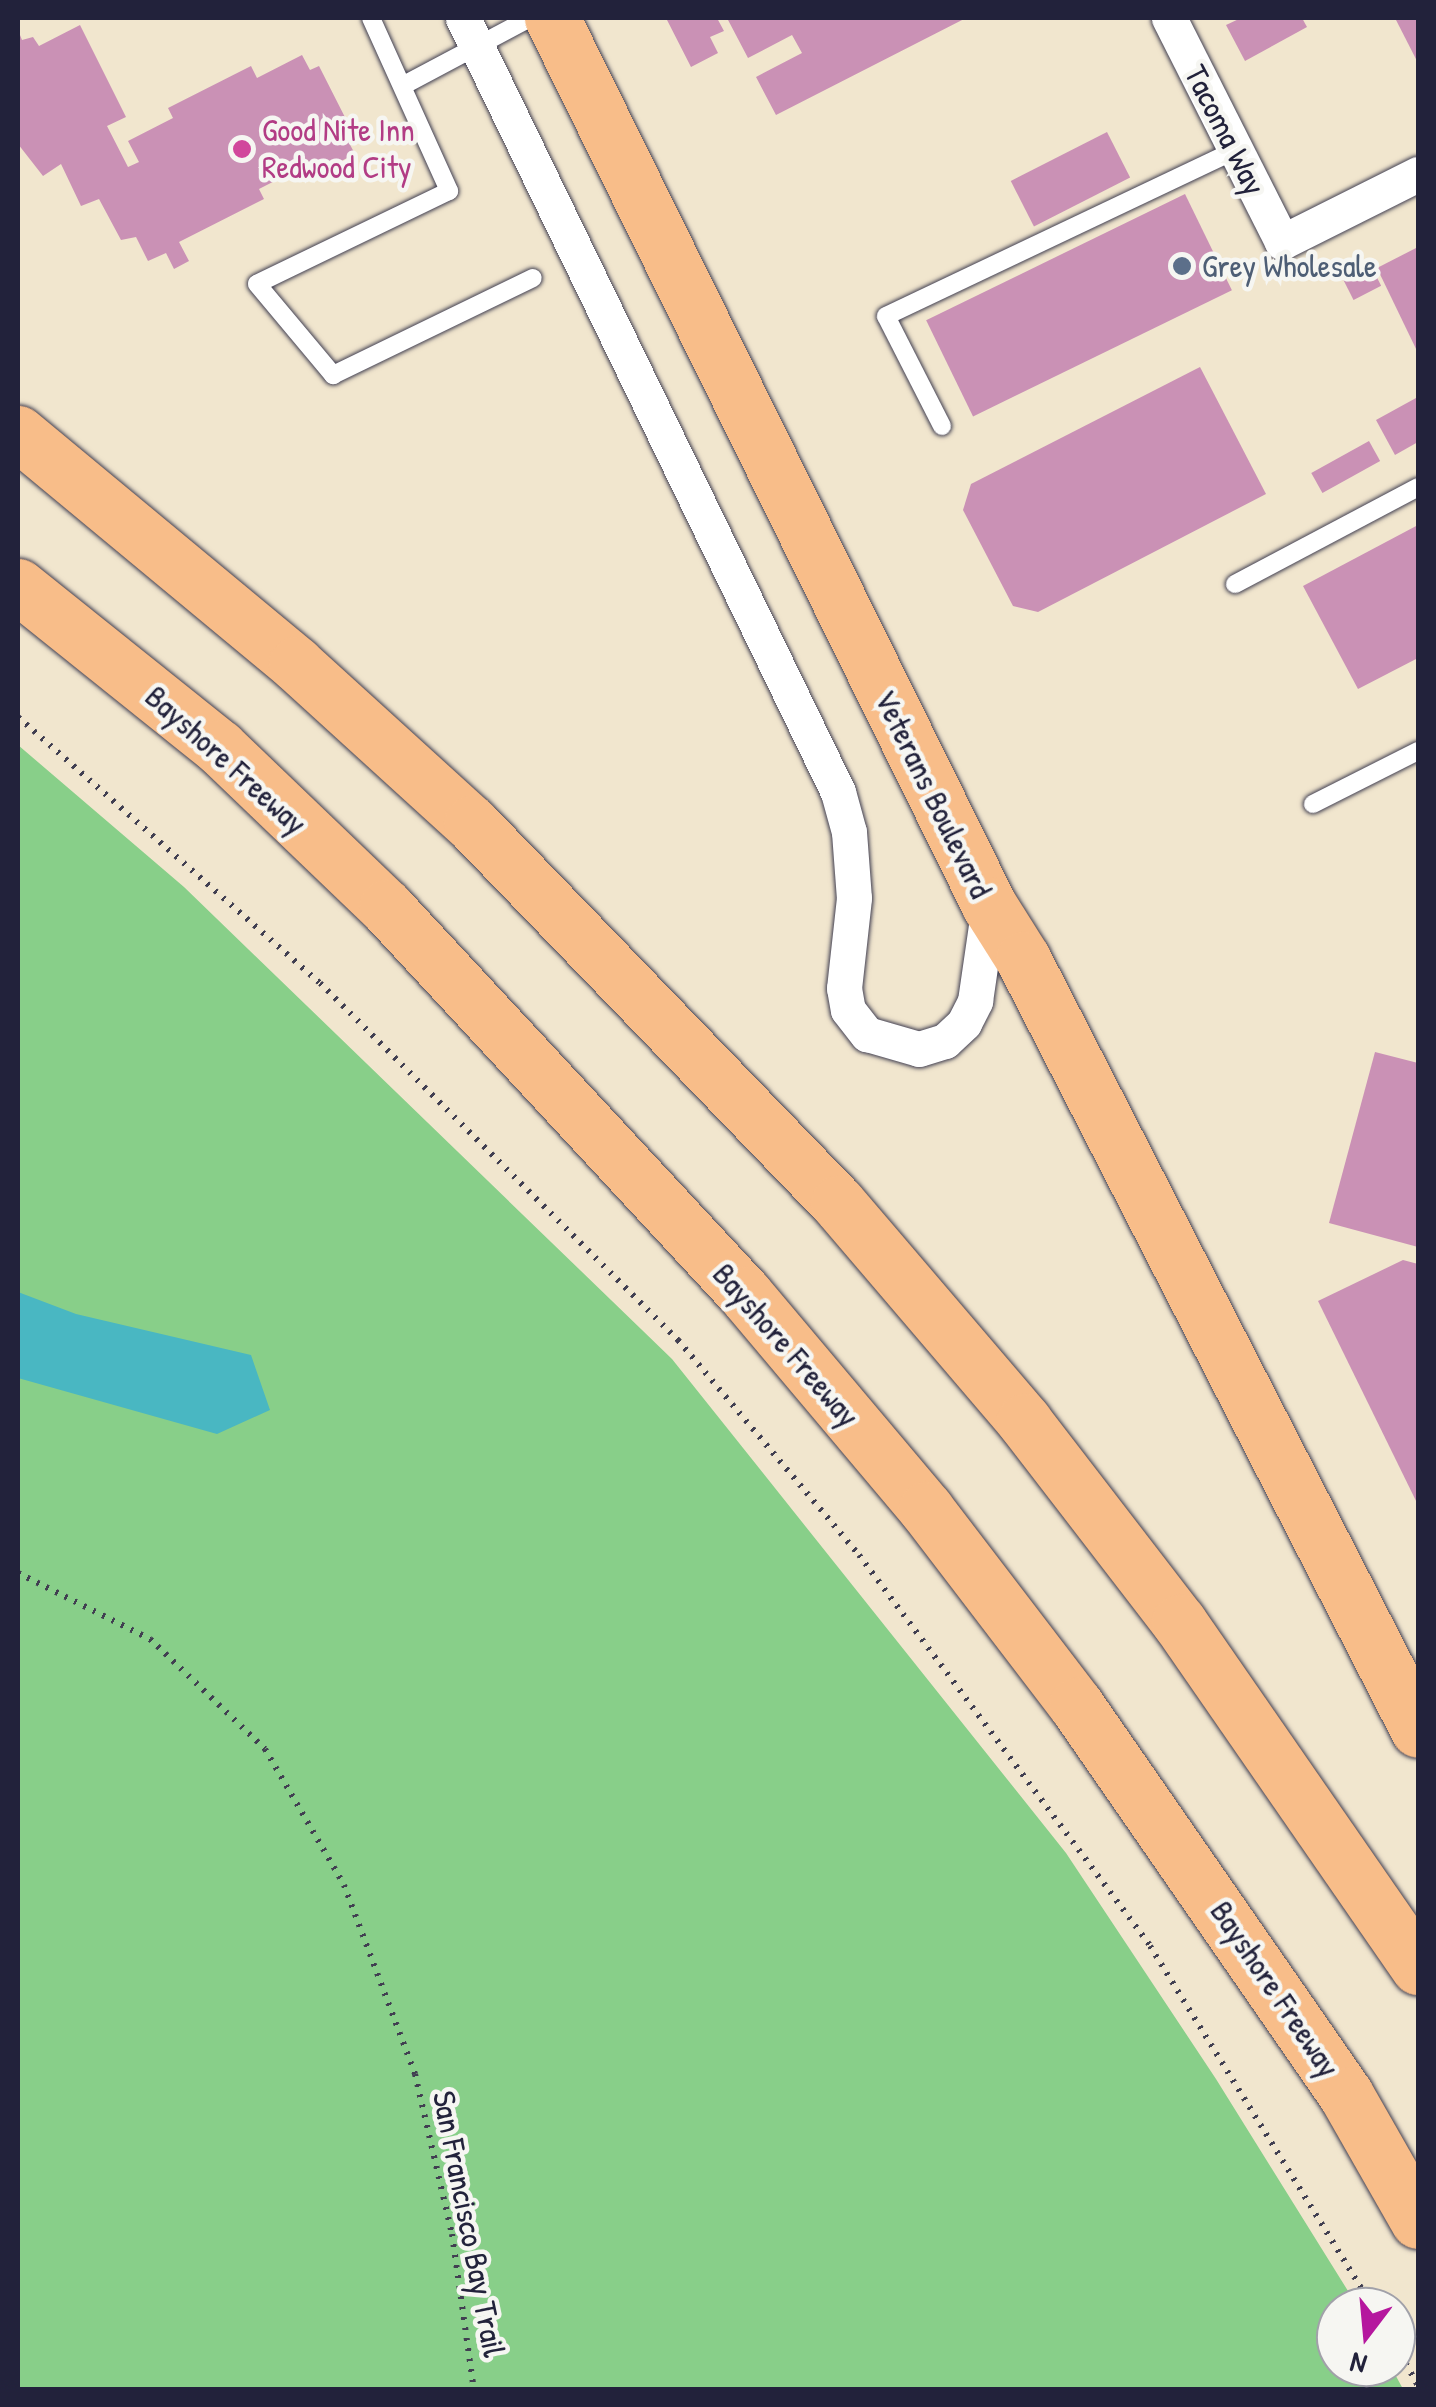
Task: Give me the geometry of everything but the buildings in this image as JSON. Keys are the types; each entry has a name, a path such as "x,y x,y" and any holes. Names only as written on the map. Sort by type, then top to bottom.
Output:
{"main road":[{"name":"Veterans Boulevard","path":"552,18 989,906"},
{"path":"18,433 296,664 471,823 838,1202 1024,1420 1179,1622 1418,1967"},
{"name":"Bayshore Freeway","path":"18,586 219,747 386,907 746,1294 926,1510 1076,1705 1336,2079 1418,2221"},
{"path":"989,906 1023,959 1418,1730"}],"street":[{"name":"Tacoma Way","path":"1168,18 1282,242 1418,174"},
{"name":"Veterans Boulevard","path":"470,31 838,792 849,832 854,898 844,988 848,1010 867,1034 918,1049 945,1040 964,1023 975,1002 989,906"}],"lane":[{"path":"371,18 404,84 448,191 256,284 333,375 533,278"},
{"path":"404,84 470,31 530,18"},
{"path":"942,426 886,316 1235,150"},
{"path":"1236,584 1418,487"},
{"path":"1313,804 1418,752"}],"path":[{"path":"18,718 320,983 678,1340 858,1555 1139,1930 1362,2287"},
{"name":"San Francisco Bay Trail","path":"18,1573 150,1639 264,1749 344,1885 415,2074 452,2234 474,2390"}],"green space":[{"path":"18,745 184,887 672,1359 1066,1853 1216,2079 1346,2287 1316,2287 1316,2387 1403,2389 18,2389"}],"water":[{"path":"18,1292 76,1314 251,1355 270,1410 217,1434 18,1378"}],"place":[{"name":"Good Nite Inn Redwood City","path":"242,149"},
{"name":"Grey Wholesale","path":"1182,266"}]}
